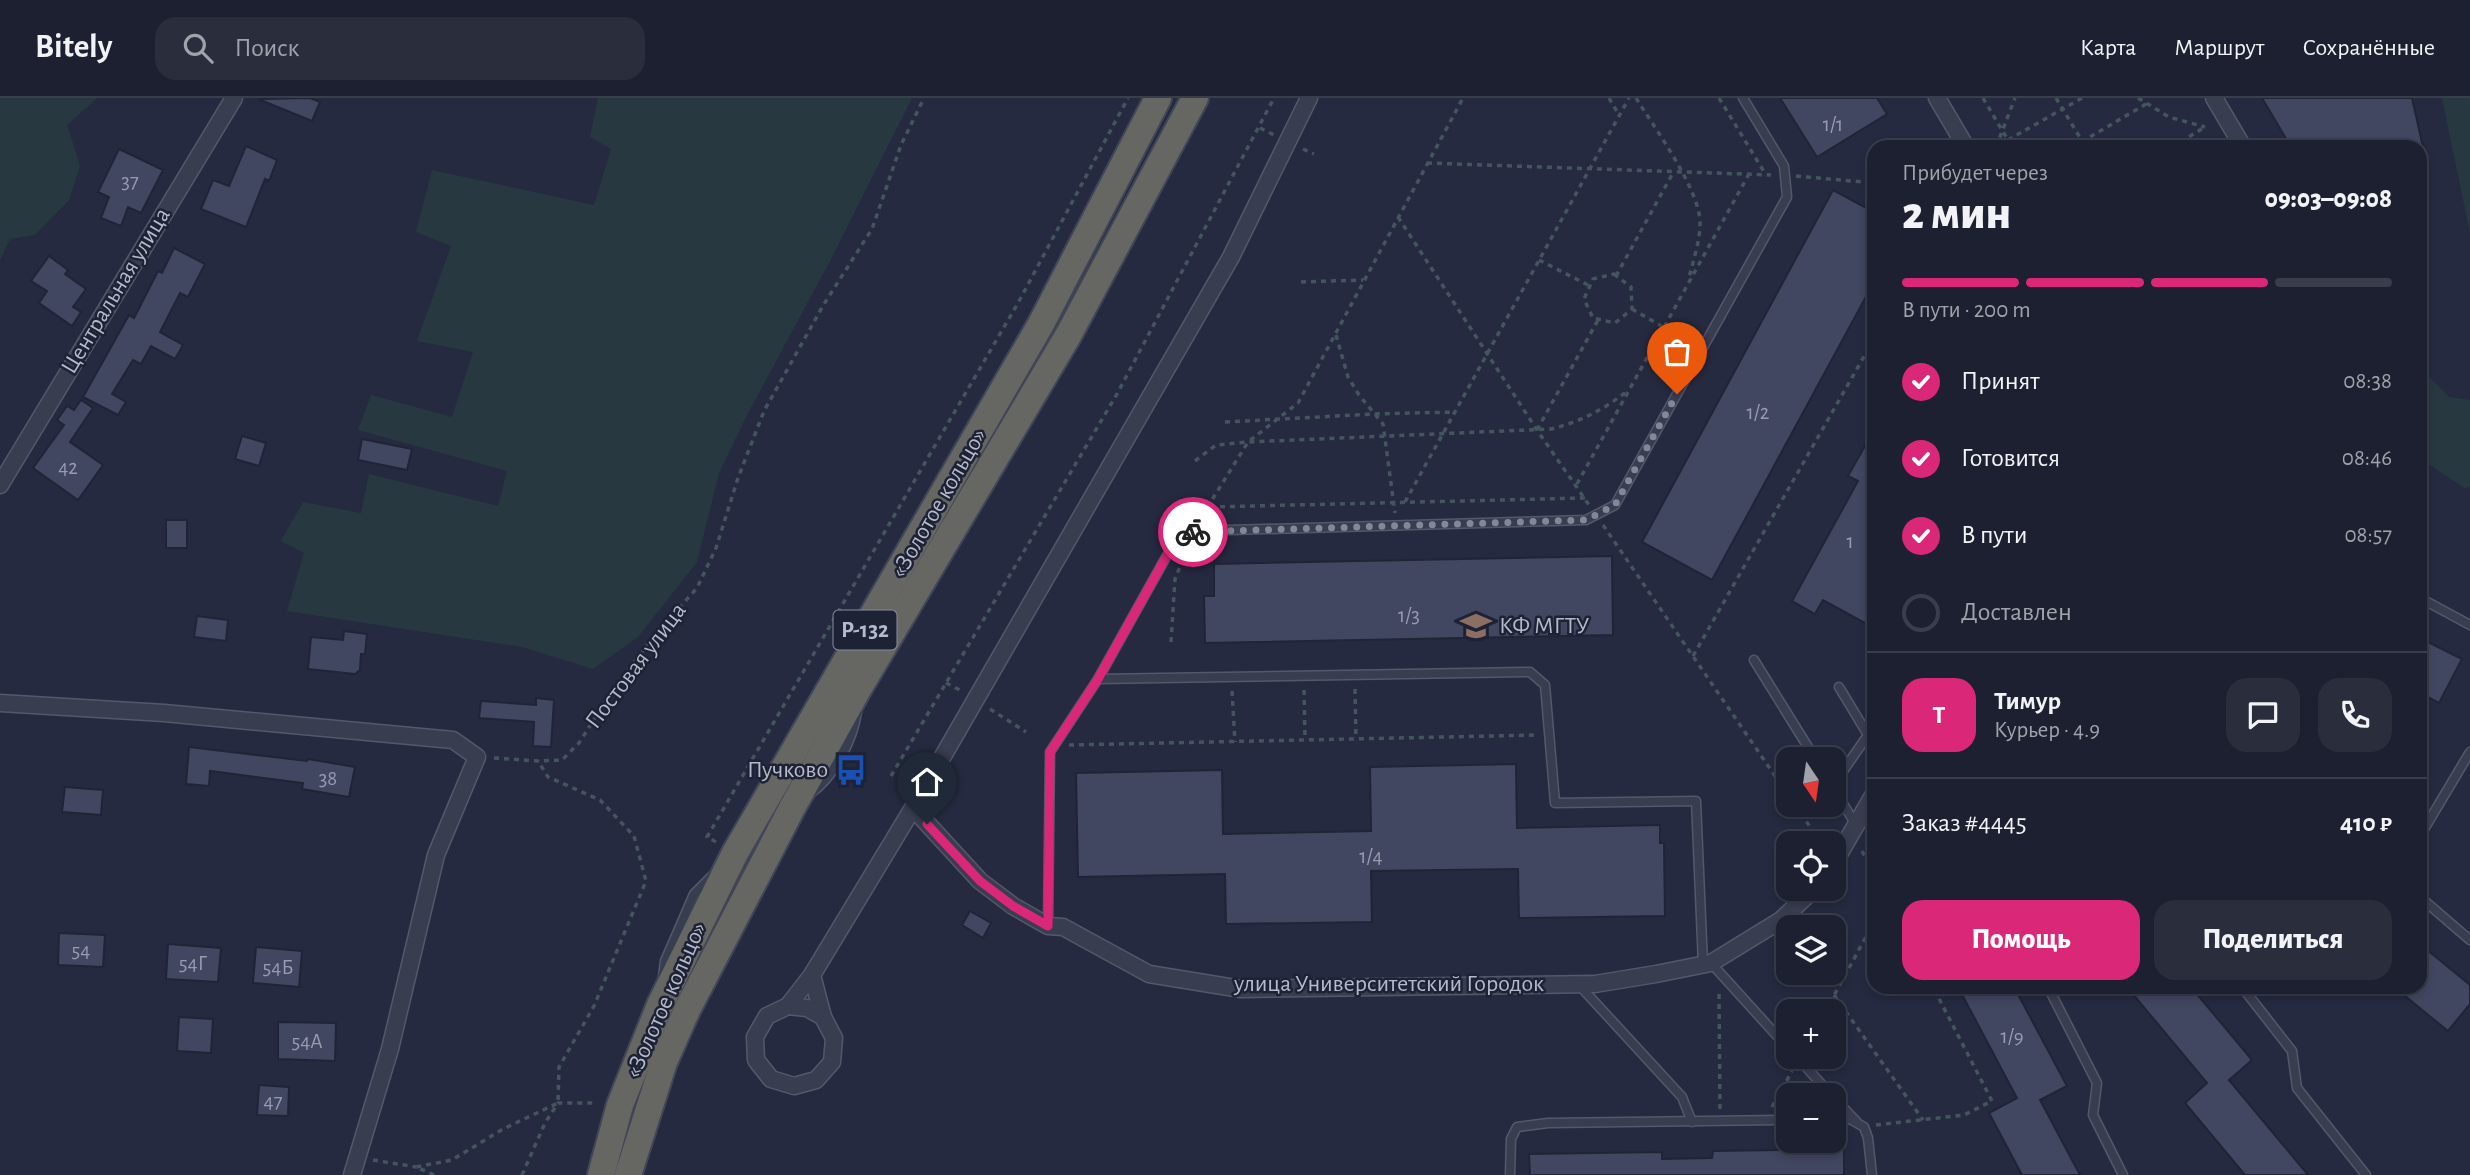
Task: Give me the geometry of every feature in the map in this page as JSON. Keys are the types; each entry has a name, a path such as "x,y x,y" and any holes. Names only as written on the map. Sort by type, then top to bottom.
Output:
{"highway":[{"name":"«Золотое кольцо»","path":"601,1175 620,1105 660,1005 730,850 1041,324 1158,98"},
{"name":"«Золотое кольцо»","path":"628,1175 664,1062 687,1010 792,808 860,686 1069,334 1195,98"}],"street":[{"name":"Центральная улица","path":"0,485 234,98"},
{"path":"812,975 823,1017 834,1038 832,1062 816,1080 793,1087 771,1079 756,1060 755,1037 767,1016 788,1006 812,975 913,808 1231,257 1309,98"},
{"path":"1937,98 1962,140"},
{"path":"2214,98 2239,140"},
{"path":"0,703 164,713 453,740 477,757 436,855 390,1049 352,1175"},
{"path":"1846,844 1867,807"},
{"name":"улица Университетский Городок","path":"913,808 980,881 1013,906 1048,926 1063,927 1149,974 1241,989 1595,984 1656,975 1711,966 1781,920 1801,901"},
{"path":"788,1006 807,1007 823,1017"}],"lane":[{"path":"1048,926 1050,752 1098,679 1175,541 1195,531 1586,520 1615,505 1787,197 1784,166 1743,98"},
{"path":"2427,602 2470,625"},
{"path":"1754,660 1808,747"},
{"path":"1098,679 1530,672 1545,685 1555,803 1696,801 1711,966 1776,1035"},
{"path":"1839,687 1867,733"},
{"path":"1846,768 1867,736"},
{"path":"2427,824 2470,752"},
{"path":"1846,811 1855,829"},
{"path":"2427,903 2470,940"},
{"path":"1577,984 1682,1097 1692,1122"},
{"path":"2052,994 2097,1083 2094,1115 2123,1175"},
{"path":"2247,994 2292,1051 2297,1088 2366,1175"},
{"path":"1808,1069 1820,1083"},
{"path":"1846,1110 1861,1125 1870,1147 1872,1175"},
{"path":"1846,1119 1861,1125"},
{"path":"1510,1175 1509,1151 1517,1127 1548,1123 1776,1121"}],"path":[{"name":"Постовая улица","path":"477,757 562,760 579,743 611,693 655,635 697,588 716,548 737,478 764,411 824,304 872,229 901,145 924,98"},
{"path":"730,850 707,837 1018,303 1128,98"},
{"path":"891,776 1117,394 1274,98"},
{"path":"1609,98 1619,115"},
{"path":"1405,502 1629,98"},
{"path":"1636,98 1697,206 1700,224 1689,282"},
{"path":"1719,98 1766,175"},
{"path":"1983,98 2008,140 2082,98"},
{"path":"1998,140 2015,98"},
{"path":"2056,98 2081,140"},
{"path":"2138,98 2169,117 2205,127"},
{"path":"1171,642 1175,579 1206,507 1248,442 1279,420 1298,402 1461,99"},
{"path":"2084,140 2146,104"},
{"path":"2184,140 2224,116"},
{"path":"1427,163 1785,175 1867,182"},
{"path":"1616,276 1674,172"},
{"path":"1576,485 1749,174"},
{"path":"1539,260 1590,286"},
{"path":"1614,274 1632,288 1632,309 1615,323 1593,318 1584,299 1593,279 1614,274"},
{"path":"1301,282 1363,281"},
{"path":"1632,309 1702,349"},
{"path":"1537,430 1598,320"},
{"path":"1336,335 1348,377 1383,424 1397,525"},
{"path":"1693,656 1867,351"},
{"path":"1195,461 1216,445 1248,442 1551,429 1598,413 1629,390"},
{"path":"1225,422 1455,412"},
{"path":"1170,508 1585,498"},
{"path":"1355,685 1356,739"},
{"path":"1304,686 1305,740"},
{"path":"1232,687 1235,742"},
{"path":"1054,746 1538,735"},
{"path":"522,1175 545,1123 558,1103 558,1067 594,1006 646,881 634,836 600,800 548,777 538,761"},
{"path":"1855,829 1867,857"},
{"path":"1832,999 1867,935"},
{"path":"1711,966 1720,1121"},
{"path":"1861,1125 1964,1115 1992,1101 1937,994"},
{"path":"1834,995 1923,1120"},
{"path":"1765,1121 1792,1069"},
{"path":"416,1167 452,1160 503,1129 558,1103 597,1103"},
{"path":"357,1158 416,1167 434,1175"}],"shaded area":[{"path":"0,98 97,98 67,125 80,166 69,200 35,235 10,239 0,260"},
{"path":"598,98 912,98 719,473 697,562 638,637 593,669 522,647 287,611 304,553 281,541 303,502 361,513 369,474 498,506 507,471 358,430 371,395 452,417 473,352 417,341 451,246 416,232 432,170 594,205 611,149 590,137"},
{"path":"2442,98 2470,98 2470,233"},
{"path":"2427,375 2449,397 2470,400 2470,486 2466,489 2427,463"}],"building":[{"path":"310,98 320,102 312,121 258,99"},
{"path":"1780,98 1877,98 1887,114 1817,157"},
{"path":"2262,98 2412,98 2421,140 2287,140"},
{"path":"246,146 277,160 269,181 265,179 246,227 201,209 213,180 229,186"},
{"path":"119,149 163,170 141,213 128,207 121,226 101,218 109,197 98,192"},
{"path":"1833,190 1867,208 1867,295 1712,580 1642,542"},
{"path":"174,248 205,264 188,297 180,293 160,332 183,345 175,359 151,346 141,364 133,360 112,394 126,402 118,415 83,397 129,315 134,318 158,271 162,273"},
{"path":"49,256 68,270 65,274 86,289 73,307 81,312 72,326 39,303 47,291 31,281"},
{"path":"81,400 93,408 70,442 103,465 78,500 33,468 64,425 57,420 67,406 74,410"},
{"path":"242,436 266,443 259,466 235,459"},
{"path":"362,439 412,449 407,470 358,460"},
{"path":"1867,442 1867,624 1823,600 1815,614 1792,601 1858,481 1848,476"},
{"path":"166,520 187,520 187,548 166,548"},
{"path":"1612,556 1613,635 1205,643 1204,596 1214,596 1214,564"},
{"path":"197,616 228,620 226,641 194,637"},
{"path":"344,631 367,634 360,670 355,674 308,669 311,637 343,640"},
{"path":"2427,642 2462,659 2439,703 2427,697"},
{"path":"536,698 554,700 551,747 533,746 534,722 479,718 481,701 536,705"},
{"path":"189,747 308,759 355,767 349,797 302,789 303,783 210,771 209,786 186,784"},
{"path":"1516,764 1517,828 1660,825 1660,843 1664,843 1665,916 1519,918 1518,869 1371,871 1372,922 1226,924 1225,874 1078,877 1076,773 1222,770 1223,834 1371,831 1370,767"},
{"path":"65,787 103,790 101,815 62,812"},
{"path":"970,911 991,923 983,938 962,925"},
{"path":"59,933 105,935 103,967 58,965"},
{"path":"168,944 221,948 218,982 166,979"},
{"path":"256,947 302,951 299,987 253,983"},
{"path":"2427,950 2470,985 2470,1004 2448,1031 2403,994 2427,994"},
{"path":"1962,994 2018,994 2067,1086 2040,1100 2080,1175 2022,1175 1989,1113 2017,1098"},
{"path":"2133,994 2197,994 2252,1060 2229,1080 2308,1175 2245,1175 2185,1103 2207,1083"},
{"path":"179,1017 213,1019 211,1053 177,1051"},
{"path":"278,1022 336,1023 335,1061 278,1059"},
{"path":"259,1085 289,1087 288,1116 257,1115"},
{"path":"1713,1151 1844,1153 1844,1175 1530,1175 1529,1154 1662,1152 1662,1159 1712,1158"}],"way so far":[{"path":"1193,532 1586,520 1615,505 1677,394"}],"place":[{"name":"КФ МГТУ","path":"1476,626"},
{"name":"Пучково","path":"851,770"}],"route":[{"path":"927,824 980,881 1013,906 1048,926 1050,752 1098,679 1175,541 1193,532"}]}
